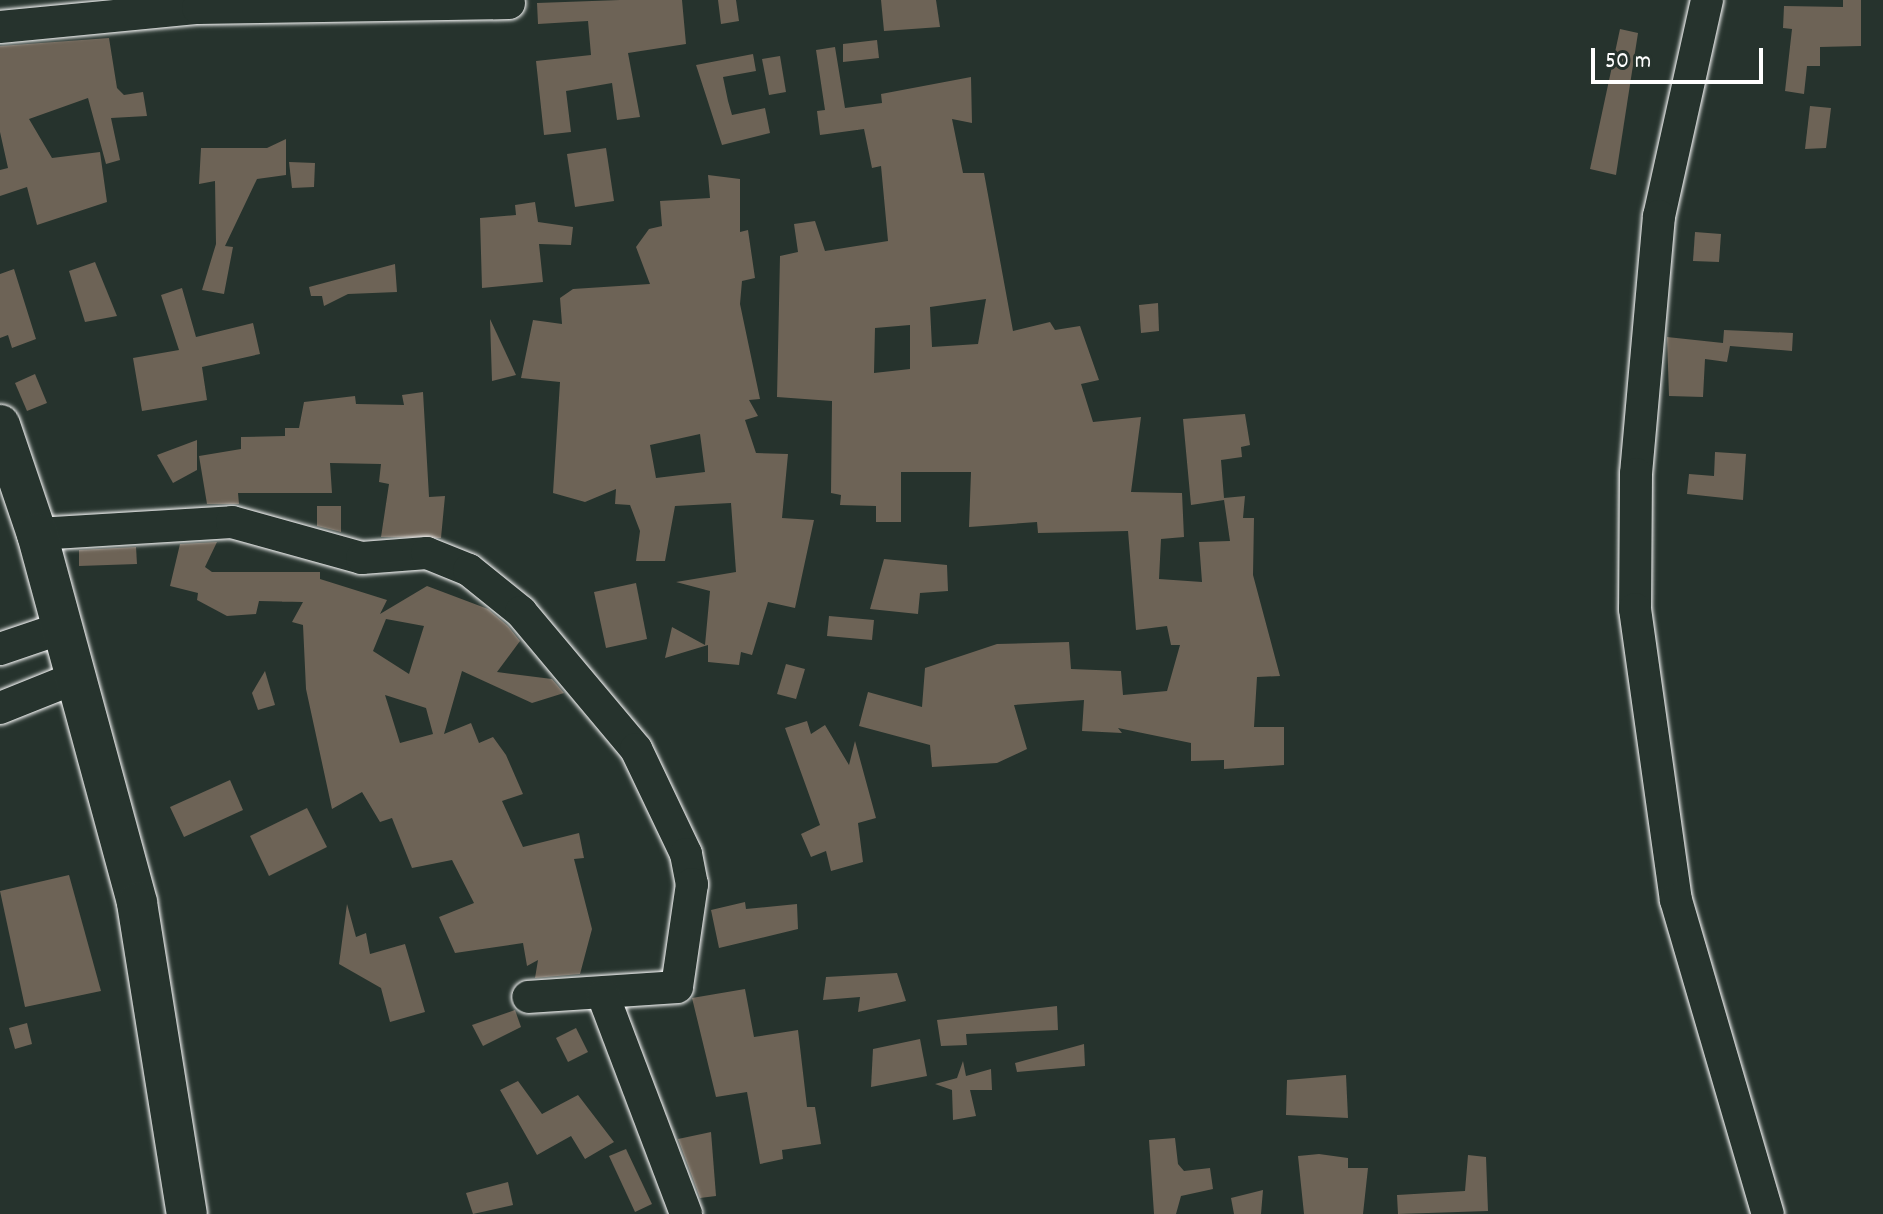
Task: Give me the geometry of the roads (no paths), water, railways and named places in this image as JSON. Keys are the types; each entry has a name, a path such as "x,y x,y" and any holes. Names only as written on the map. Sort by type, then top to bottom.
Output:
{"main road":[{"path":"5,455 37,534 137,903 187,1214"}],"street":[{"path":"1707,0 1659,216 1636,474 1635,609 1676,900 1768,1214"},
{"path":"0,27 198,8 509,3"},
{"path":"37,534 232,522 362,558 427,553 469,570 521,612 636,749 686,854 692,884 677,987 603,995 528,997"},
{"path":"0,649 62,628"},
{"path":"0,708 75,678"},
{"path":"603,995 686,1214"}]}
